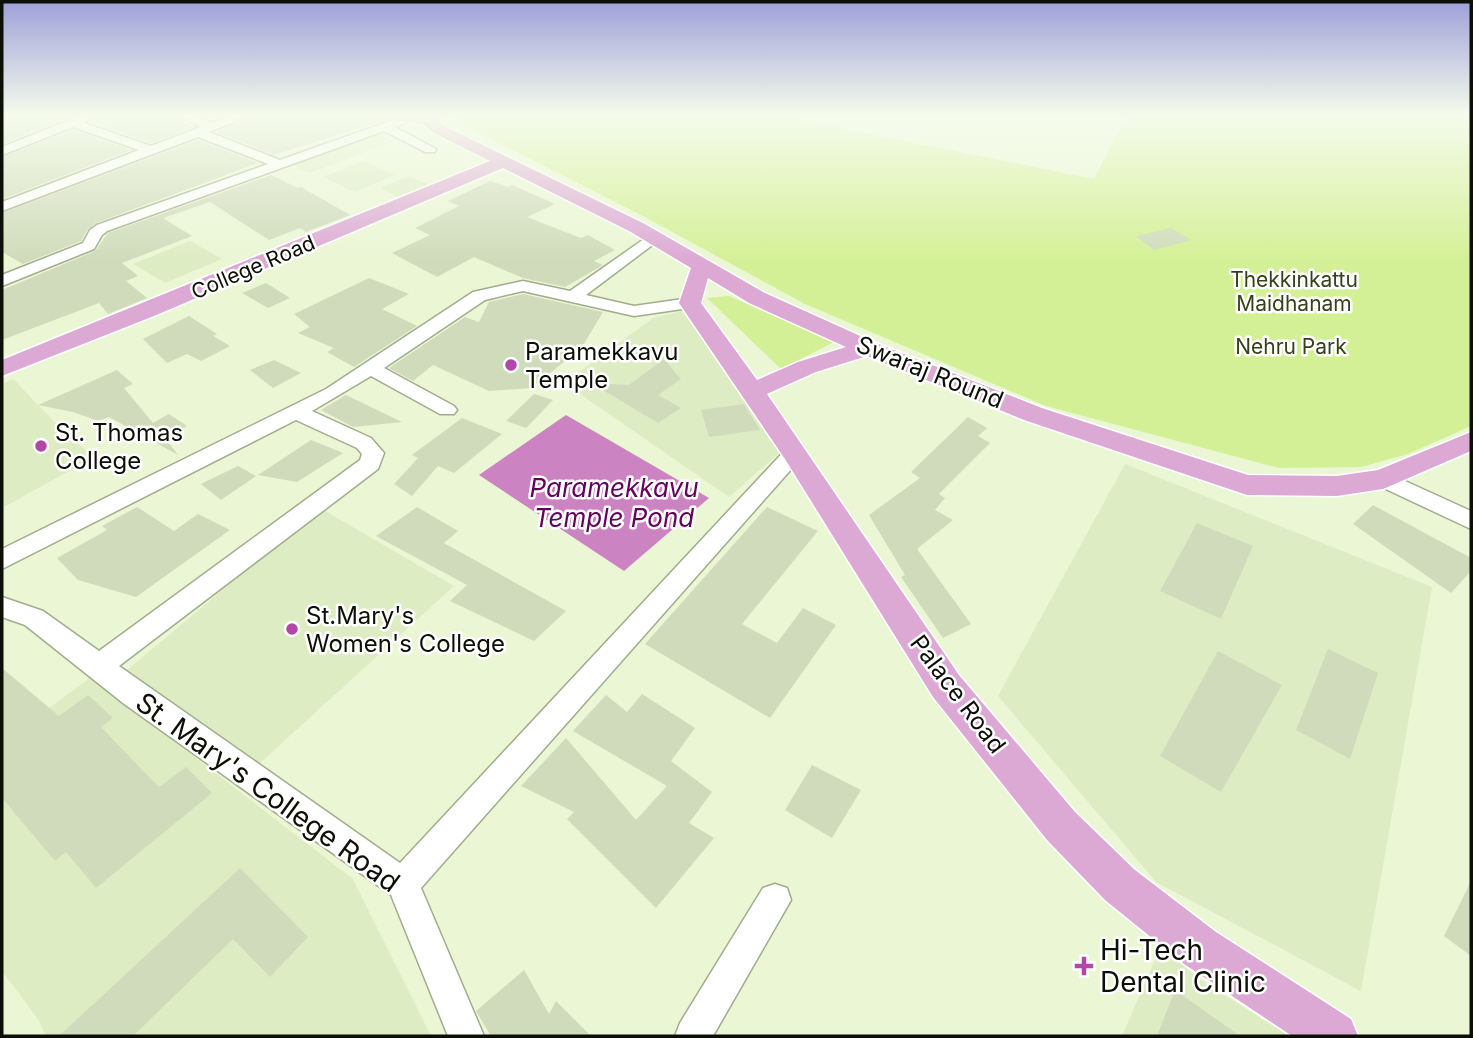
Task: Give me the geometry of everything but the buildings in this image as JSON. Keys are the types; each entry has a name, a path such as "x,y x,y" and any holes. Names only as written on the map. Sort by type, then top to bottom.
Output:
{"main road":[{"name":"College Road","path":"2,369 500,163"},
{"name":"Swaraj Round","path":"506,163 654,237 757,298 868,348 1033,414 1247,485 1337,486 1383,479 1471,441"},
{"path":"690,303 702,265"},
{"name":"Palace Road","path":"690,303 795,452 946,686 1061,826 1121,885 1200,948 1334,1036"},
{"path":"753,391 807,367 868,348"}],"street":[{"path":"2,207 116,163"},
{"path":"2,281 89,246 95,233 102,228 279,164"},
{"path":"573,297 654,237"},
{"path":"2,560 298,412 372,369 480,296 523,286 634,311 690,303"},
{"path":"372,369 447,410"},
{"path":"99,666 370,464 373,453 364,443 298,412"},
{"path":"403,884 795,452"},
{"path":"1383,479 1471,521"},
{"name":"St. Mary's College Road","path":"2,607 34,618 133,694 403,884 466,1036"},
{"path":"693,1036 775,900"}],"shaded area":[{"path":"292,163 335,163 310,173"},
{"path":"357,163 369,163 395,175 355,192 323,177"},
{"path":"408,176 431,185 401,199 381,188"},
{"path":"190,241 222,259 165,283 133,264"},
{"path":"686,310 765,419 779,453 729,497 564,383 653,318"},
{"name":"St. Thomas College","path":"13,379 66,434 95,457 2,508 2,384"},
{"path":"1125,464 1432,587 1361,991 1156,882 998,696"},
{"name":"St.Mary's Women's College","path":"320,508 454,586 259,764 126,671"},
{"path":"91,677 353,879 431,1036 46,1036 38,1019 2,971 2,743"},
{"path":"1161,946 1199,979 1289,1036 1122,1036"}],"green space":[{"name":"Thekkinkattu Maidhanam","path":"539,163 1016,163 1094,179 1102,163 1471,163 1471,426 1408,454 1361,467 1279,468 1046,406 805,304 643,216"},
{"path":"729,296 834,342 781,369 707,298"}],"water":[{"name":"Paramekkavu Temple Pond","path":"566,415 709,498 624,571 479,475"}],"place":[{"name":"Paramekkavu Temple","path":"511,365"},
{"name":"St. Thomas College","path":"41,446"},
{"name":"St.Mary's Women's College","path":"292,629"},
{"name":"Hi-Tech Dental Clinic","path":"1084,966"}],"park label":[{"name":"Nehru Park","path":"1291,346"}]}
